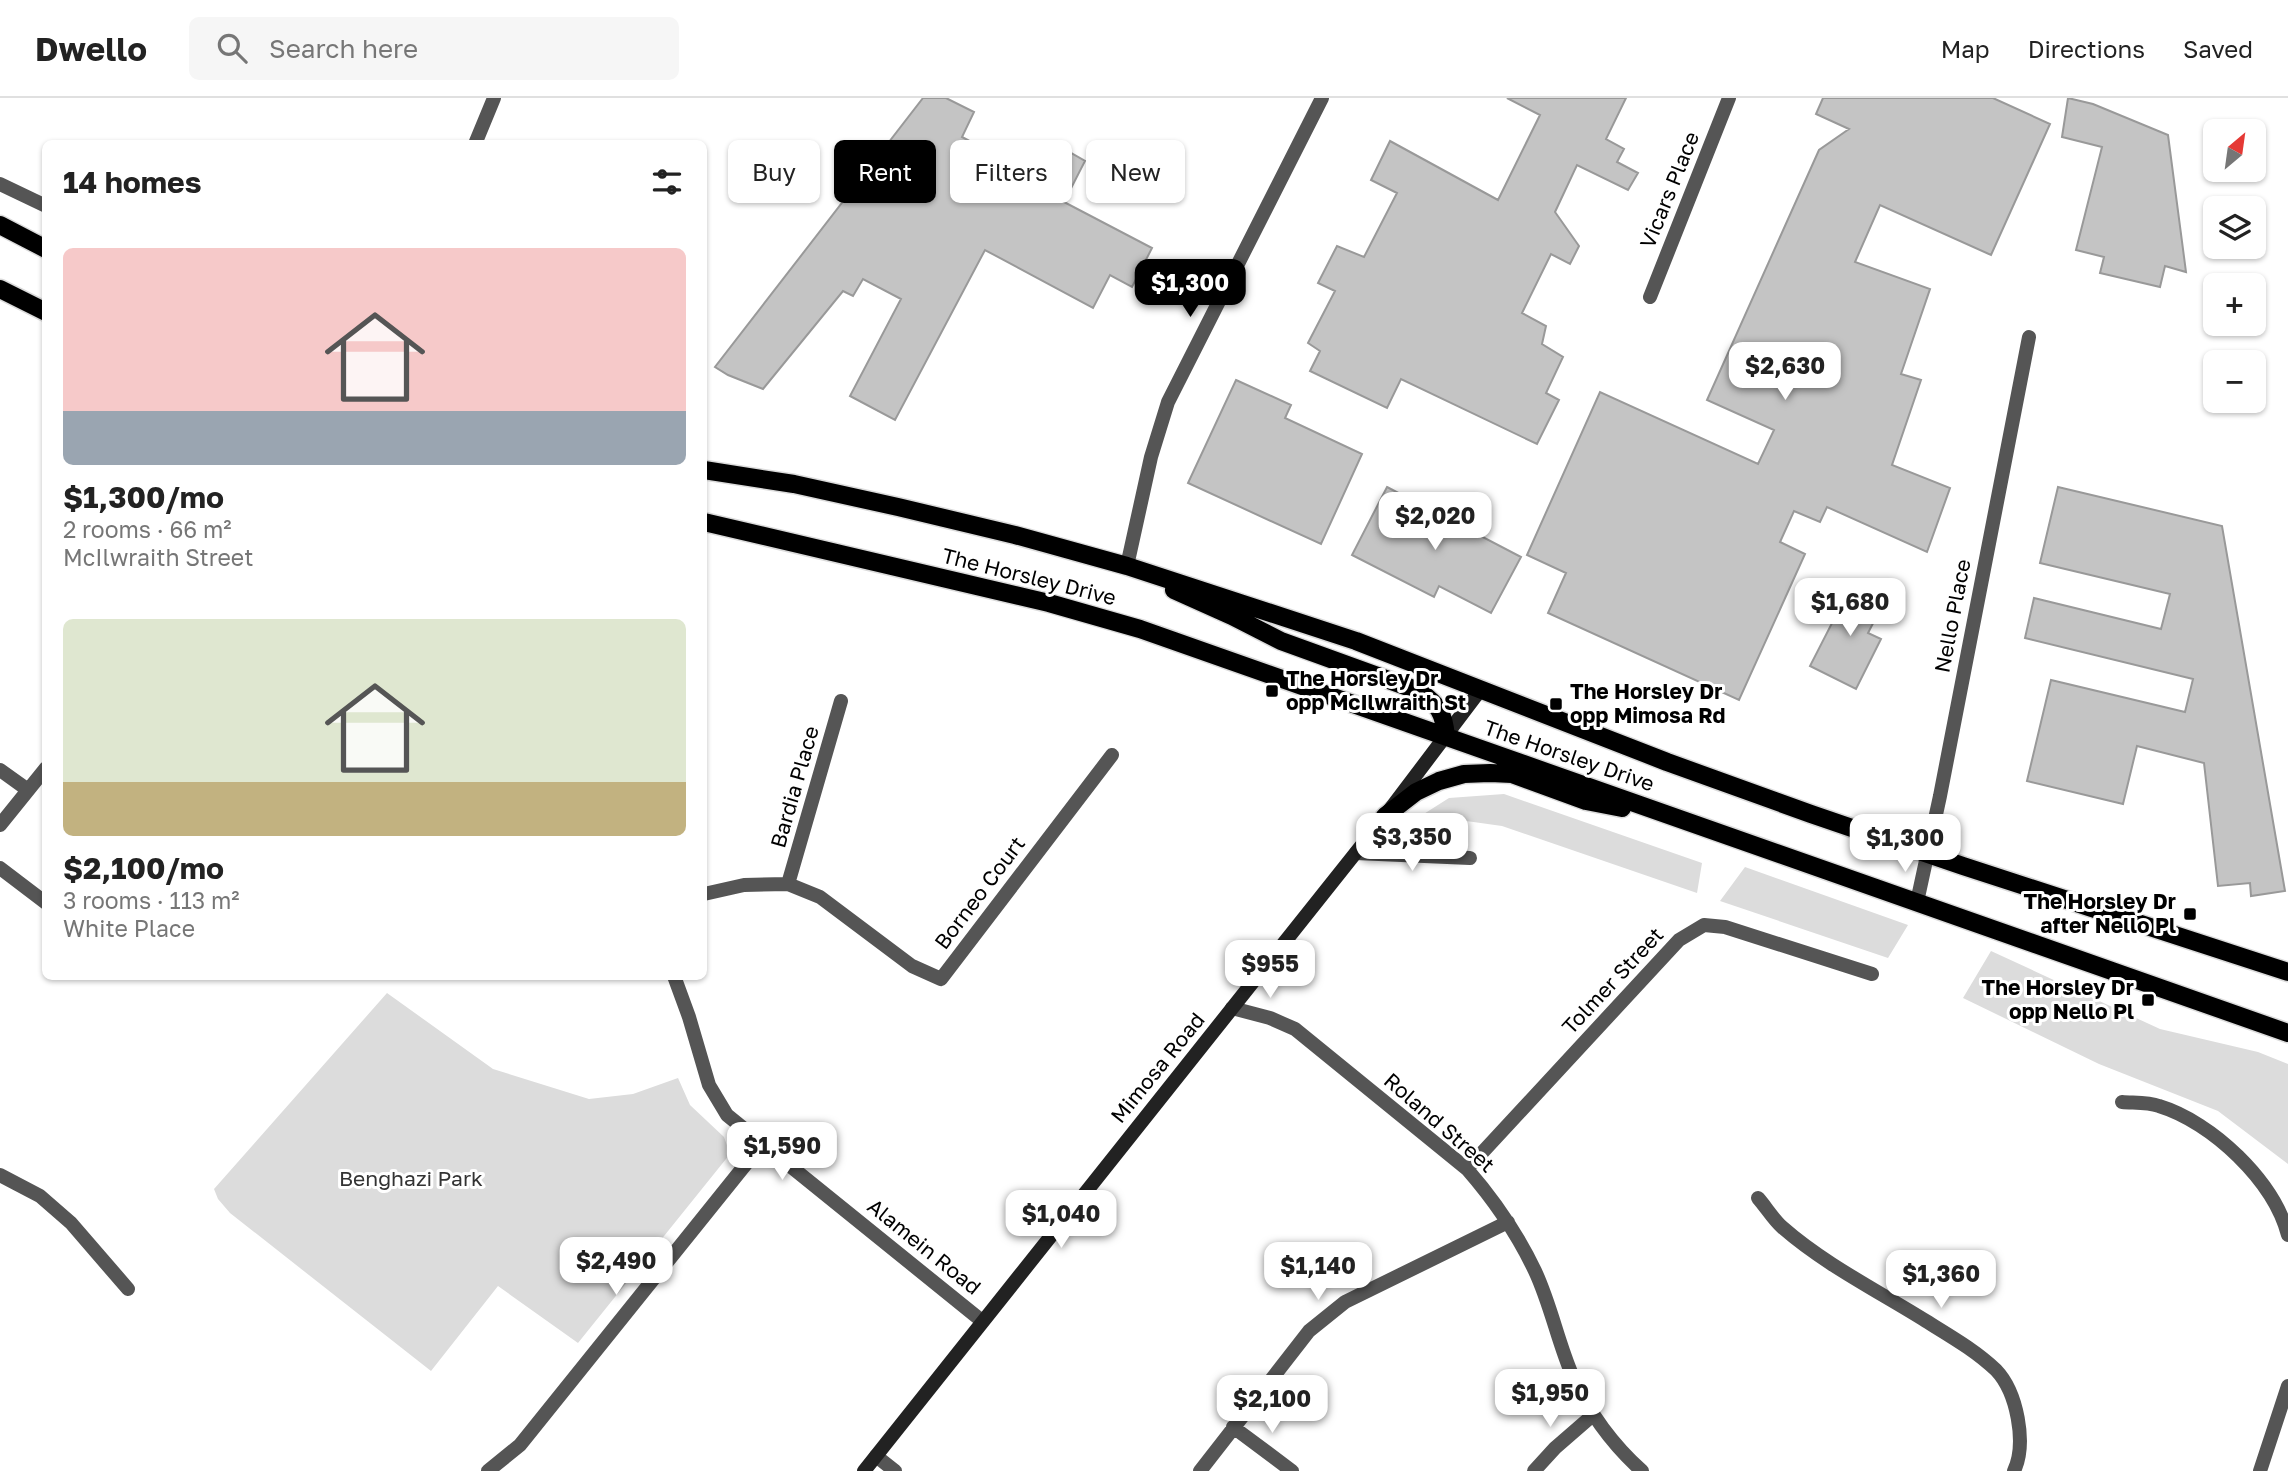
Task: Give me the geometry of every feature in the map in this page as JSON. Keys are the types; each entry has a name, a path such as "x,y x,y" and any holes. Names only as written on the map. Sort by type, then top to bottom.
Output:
{"main road":[{"path":"0,225 42,247"},
{"path":"0,289 37,305"},
{"name":"The Horsley Drive","path":"707,470 793,484 898,507 1128,566 1356,641 1667,762 1927,855 2288,972"},
{"name":"The Horsley Drive","path":"707,523 1049,603 1127,625 2288,1033"},
{"path":"1128,566 1192,600 1232,616 1281,641 1419,691 1433,701 1444,718 1446,737"},
{"name":"Mimosa Road","path":"864,1471 1356,853 1481,689"},
{"path":"1385,816 1416,792 1439,782 1464,774 1490,773 1512,774 1586,801 1690,822"}],"street":[{"path":"477,140 494,98"},
{"path":"1128,566 1151,457 1168,402 1322,98"},
{"name":"Vicars Place","path":"1650,297 1729,98"},
{"path":"0,184 42,204"},
{"name":"Nello Place","path":"1917,902 2029,337"},
{"name":"Bardia Place","path":"788,884 841,701"},
{"name":"Borneo Court","path":"707,893 744,885 788,884 820,897 912,966 941,979 1112,755"},
{"path":"0,770 28,790"},
{"path":"0,825 42,773"},
{"path":"1356,853 1469,858"},
{"path":"0,869 42,900"},
{"name":"Tolmer Street","path":"1466,1169 1679,940 1704,925 1725,927 1872,974"},
{"name":"Alamein Road","path":"676,980 690,1017 709,1085 727,1115 982,1321"},
{"name":"Roland Street","path":"1232,1008 1270,1018 1295,1029 1466,1169 1488,1193 1508,1222 1535,1272 1573,1376 1593,1415 1642,1471"},
{"path":"2122,1102 2157,1105 2193,1119 2236,1153 2266,1189 2288,1235"},
{"path":"488,1471 520,1445 762,1144"},
{"path":"0,1175 40,1196 71,1223 128,1289"},
{"path":"1758,1198 1781,1226 1827,1259 1970,1348 1997,1372 2014,1400 2020,1427 2017,1465 2014,1471"},
{"path":"1200,1471 1309,1331 1346,1303 1508,1222"},
{"path":"2260,1471 2288,1386"},
{"path":"1534,1471 1555,1448 1593,1415"},
{"path":"1233,1427 1292,1471"},
{"path":"876,1456 895,1471"}],"green space":[{"path":"1504,794 1702,863 1697,893 1502,826 1452,819 1429,834 1419,817 1449,798"},
{"path":"1745,867 1908,925 1888,958 1720,901"},
{"path":"1991,951 2160,1029 2258,1052 2288,1064 2288,1164 2218,1111 2099,1064 1963,998"},
{"name":"Benghazi Park","path":"387,993 493,1069 589,1099 633,1094 678,1078 690,1105 724,1137 730,1154 578,1343 498,1286 431,1371 230,1213 218,1199 214,1189"}],"building":[{"path":"923,98 946,98 974,112 962,137 968,140 950,140 950,203 1066,203 1152,248 1132,287 1110,275 1093,308 985,250 895,420 850,396 901,299 863,279 853,296 843,291 763,389 715,367 842,203 936,203 936,140 891,140"},
{"path":"1507,98 1626,98 1606,139 1624,149 1617,162 1638,173 1628,190 1577,165 1555,212 1579,246 1570,264 1551,254 1522,313 1546,326 1542,344 1563,357 1546,393 1559,400 1537,444 1401,379 1387,408 1310,371 1320,351 1308,343 1335,291 1318,283 1337,246 1364,257 1397,193 1371,180 1390,141 1498,200 1540,115"},
{"path":"1823,98 1993,98 2050,124 1991,255 1880,205 1855,262 1930,289 1901,374 1921,380 1892,465 1950,488 1927,552 1827,507 1820,522 1794,511 1780,542 1805,554 1739,700 1548,613 1566,573 1527,555 1600,392 1758,464 1774,430 1707,400 1819,150 1849,129 1816,114"},
{"path":"2068,98 2093,104 2168,135 2186,272 2165,266 2160,287 2100,273 2104,257 2076,250 2102,147 2062,137"},
{"path":"1072,154 1085,161 1072,186"},
{"path":"1236,380 1291,405 1285,418 1362,454 1321,544 1188,483"},
{"path":"1387,487 1521,557 1491,613 1439,586 1434,597 1352,555"},
{"path":"2058,487 2222,526 2285,891 2251,896 2250,883 2218,886 2204,763 2137,746 2123,804 2027,781 2051,680 2185,712 2193,679 2025,638 2034,598 2161,629 2170,594 2040,563"},
{"path":"1852,584 1885,600 1868,633 1881,639 1856,689 1810,666"}],"place":[{"name":"The Horsley Dr opp McIlwraith St","path":"1272,691"},
{"name":"The Horsley Dr opp Mimosa Rd","path":"1556,704"},
{"name":"The Horsley Dr after Nello Pl","path":"2190,914"},
{"name":"The Horsley Dr opp Nello Pl","path":"2148,1000"}]}
